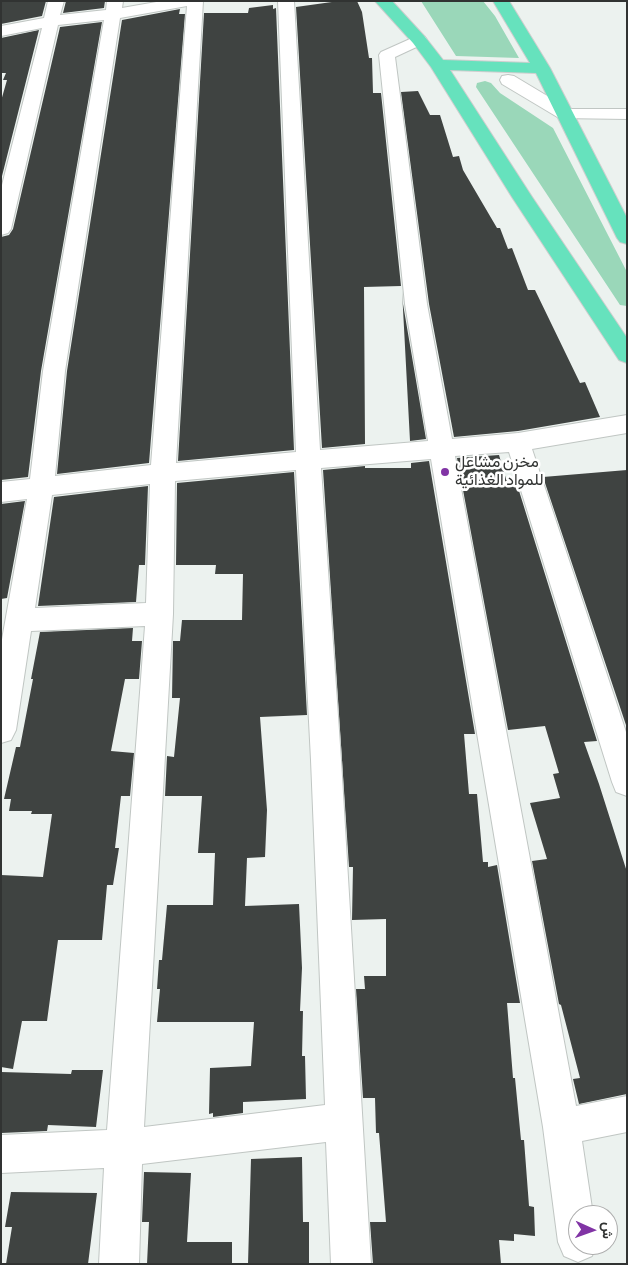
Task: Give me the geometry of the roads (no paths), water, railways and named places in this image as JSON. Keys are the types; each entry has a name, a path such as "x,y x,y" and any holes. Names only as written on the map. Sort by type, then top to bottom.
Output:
{"main road":[{"path":"383,1 419,40 438,65 522,197 627,354"},
{"path":"501,1 542,68 627,238"},
{"path":"438,65 542,68"}],"street":[{"path":"1,229 53,20 56,1"},
{"path":"1,31 114,8 194,1 188,120 163,472 159,614 124,1148 119,1264"},
{"path":"286,1 308,459 326,760 351,1264"},
{"path":"1,730 41,488 54,371 114,8"},
{"path":"419,40 387,55 416,304 425,346 440,448 561,1127 572,1205"},
{"path":"508,80 565,114 627,114"},
{"path":"1,492 163,472 518,442 627,424"},
{"path":"518,442 627,782"},
{"path":"20,620 159,614"},
{"path":"561,1127 627,1114"},
{"path":"1,1154 124,1148 344,1120"}],"place":[{"name":"مخزن مشاعل للمواد الغذائية","path":"445,472"}]}
